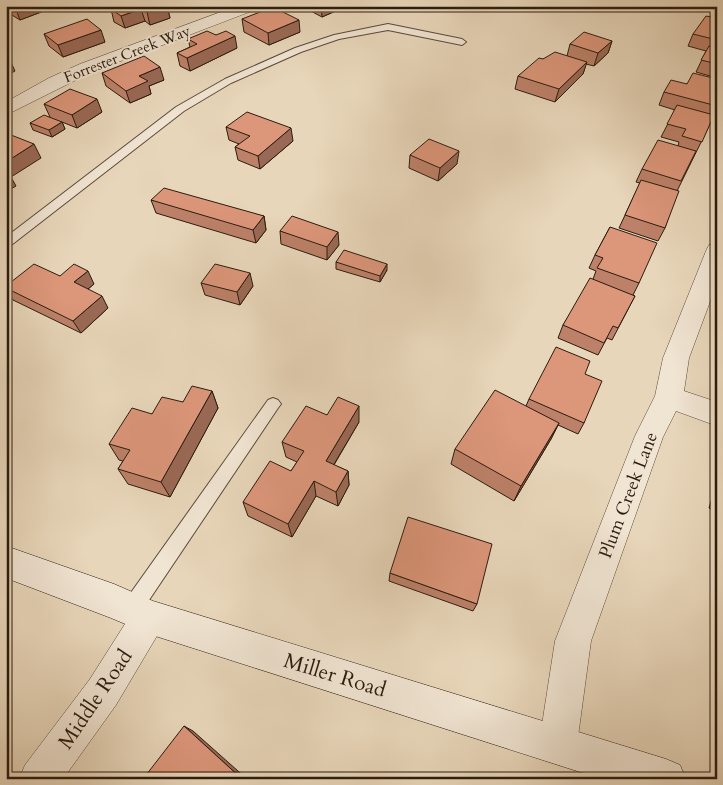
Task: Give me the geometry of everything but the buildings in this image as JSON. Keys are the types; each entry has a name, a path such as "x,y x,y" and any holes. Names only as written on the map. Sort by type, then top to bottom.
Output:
{"street":[{"name":"Forrester Creek Way","path":"6,110 55,82 86,68 252,6"},
{"name":"Plum Creek Lane","path":"558,744 573,641 649,436 669,397 676,358 717,251"},
{"path":"669,397 717,414"},
{"name":"Miller Road","path":"6,562 52,581 141,612 666,779"},
{"name":"Middle Road","path":"39,779 104,692 141,612"}],"lane":[{"path":"6,243 180,109 245,74 298,50 337,37 388,27 462,42"},
{"path":"141,612 273,404"}]}
